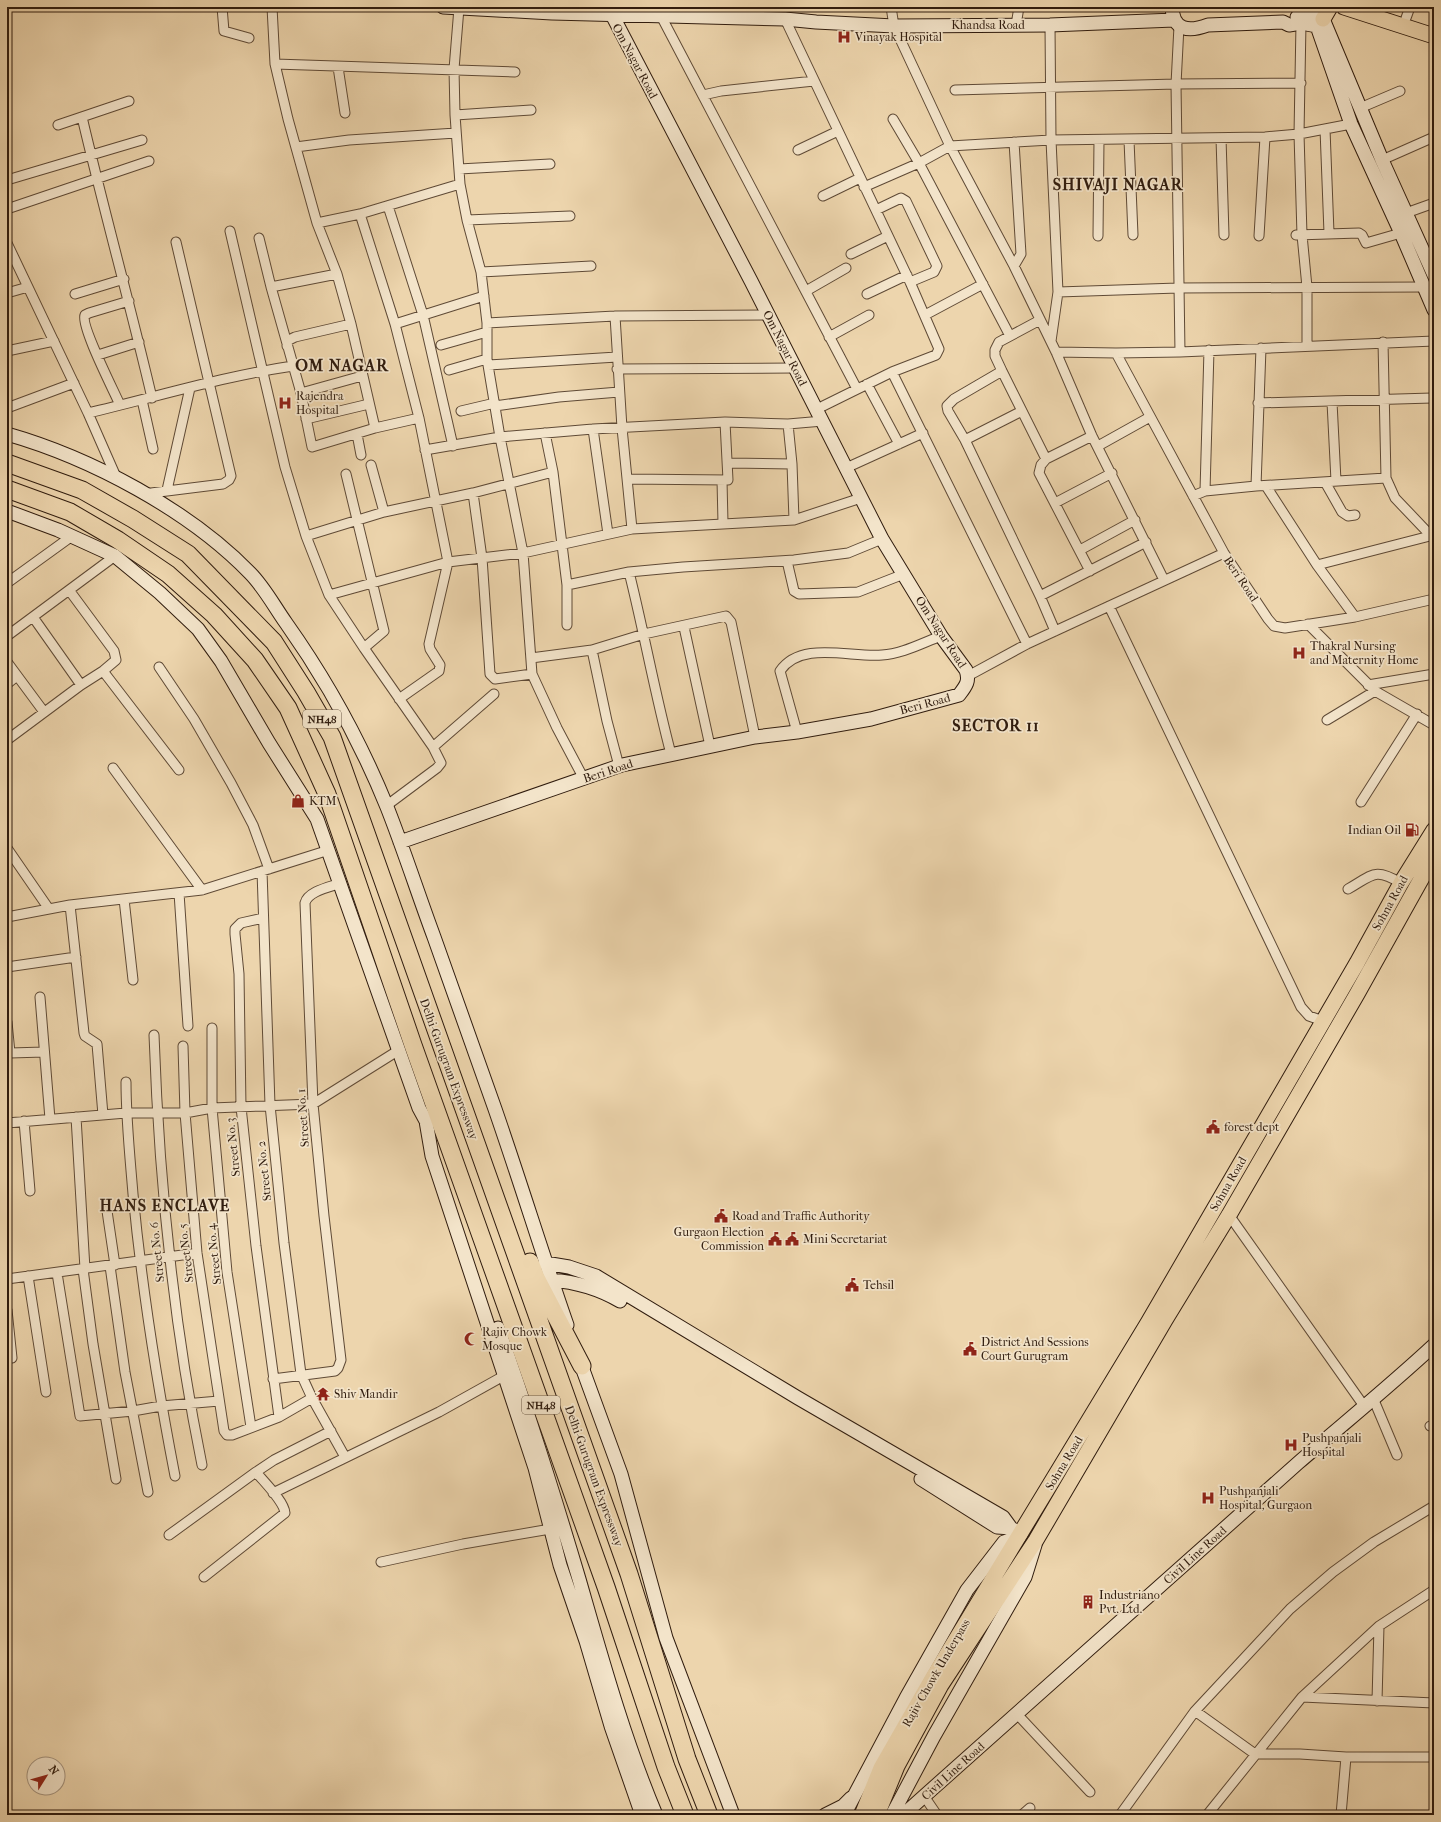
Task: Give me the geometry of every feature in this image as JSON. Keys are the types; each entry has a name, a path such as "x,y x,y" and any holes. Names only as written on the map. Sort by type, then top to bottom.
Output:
{"highway":[{"name":"Delhi-Gurugram Expressway","path":"7,463 82,490 133,519 188,554 274,642 332,736 629,1574 687,1759 708,1815"},
{"name":"Delhi-Gurugram Expressway","path":"7,489 70,512 118,540 168,574 214,615 255,660 288,708 327,794 428,1086 603,1579 666,1767 685,1815"},
{"path":"464,1110 492,1160 536,1278 582,1366"}],"main road":[{"path":"1344,7 1434,36"},
{"path":"1376,7 1408,12 1434,27"},
{"name":"Sohna Road","path":"1017,1533 1148,1323 1401,883 1434,830"},
{"name":"Sohna Road","path":"1036,1540 1165,1320 1229,1215 1360,989 1434,856"},
{"name":"Rajiv Chowk Underpass","path":"862,1815 881,1768 1017,1533"},
{"name":"Rajiv Chowk Underpass","path":"877,1815 896,1766 941,1685 1036,1540"}],"street":[{"path":"222,7 224,31 249,38"},
{"path":"272,7 275,64 317,224 337,274 351,324 375,428"},
{"name":"Khandsa Road","path":"443,7 609,11 661,16 785,19 894,26 1050,25 1175,18 1193,30 1208,25"},
{"path":"891,7 894,26 950,146 1014,266 1051,341 1092,436 1112,473 1164,580"},
{"path":"1016,25 1019,7"},
{"path":"1178,7 1182,17 1189,21 1197,21 1208,25 1283,22 1289,25 1301,23 1317,26 1351,124 1403,223 1433,270"},
{"path":"459,8 454,69 455,115 460,184 467,220 482,272 487,327 488,362 500,437 523,553 532,674 557,728 584,779"},
{"name":"Om Nagar Road","path":"609,11 768,315 794,368 817,409 882,539 941,636 966,670 968,676"},
{"path":"1283,22 1288,17 1317,16 1326,11 1360,108 1382,160 1424,288 1434,310"},
{"path":"661,16 857,389"},
{"path":"1175,18 1180,352"},
{"path":"785,19 908,278 938,345 938,354 892,372 817,409"},
{"path":"1301,23 1299,235 1307,287 1307,346"},
{"path":"1050,25 1052,88 1051,140 1059,236 1058,292 1051,341"},
{"path":"275,64 515,72"},
{"path":"338,66 345,113"},
{"path":"703,95 721,91 814,81"},
{"path":"955,90 1176,84 1301,84"},
{"path":"1360,108 1400,91"},
{"path":"58,126 129,101"},
{"path":"455,115 531,110"},
{"path":"82,117 96,178 124,279 152,398"},
{"path":"893,120 919,163 1010,336"},
{"path":"823,196 919,163 950,146 1051,140 1264,137 1299,134 1351,124"},
{"path":"1325,129 1329,234"},
{"path":"798,150 838,132"},
{"path":"296,147 349,140 456,133"},
{"path":"1259,236 1264,137"},
{"path":"1382,160 1434,137"},
{"path":"1222,138 1224,235"},
{"path":"7,180 142,140"},
{"path":"1098,236 1099,140"},
{"path":"1129,140 1133,235"},
{"path":"1014,142 1021,254 1014,266"},
{"path":"7,209 149,161"},
{"path":"459,169 550,164"},
{"path":"317,224 360,214 460,184"},
{"path":"867,294 908,278 934,272 937,266 906,201 901,198 876,210"},
{"path":"1299,235 1361,234 1366,243 1403,223 1434,203"},
{"path":"388,206 423,315 453,446"},
{"path":"360,214 395,324 419,418 448,562 429,644 430,649 440,665 439,671 399,699"},
{"path":"467,220 570,216"},
{"path":"230,231 264,370 285,467 306,536 329,595 433,747 440,760 440,765 386,806"},
{"path":"851,254 888,236"},
{"path":"259,238 287,346 301,392 312,447 375,428 419,418"},
{"path":"143,494 222,484 229,480 231,476 176,242"},
{"path":"7,245 74,383 117,478"},
{"path":"482,272 591,266"},
{"path":"806,291 846,268"},
{"path":"271,287 337,274"},
{"path":"75,294 124,279"},
{"path":"925,315 983,284"},
{"path":"7,293 28,286"},
{"path":"1058,292 1178,288 1424,288"},
{"path":"395,324 484,296"},
{"path":"120,405 84,322 85,315 129,302"},
{"path":"441,345 487,327 615,316 768,315"},
{"path":"829,337 869,315"},
{"path":"615,316 617,369 632,529"},
{"path":"1040,320 999,342 995,350 995,356 1046,459"},
{"path":"287,346 287,341 295,337 351,324"},
{"path":"7,351 54,341"},
{"path":"1056,352 1180,352 1382,342 1434,341"},
{"path":"98,355 139,342"},
{"path":"1317,565 1432,537 1395,498 1386,478 1382,342"},
{"path":"1256,486 1261,348"},
{"path":"1204,491 1209,350"},
{"path":"1116,353 1224,553"},
{"path":"449,370 488,362 617,357"},
{"path":"88,413 264,370 293,366"},
{"path":"617,369 794,368"},
{"path":"892,372 1027,644"},
{"path":"1002,372 954,399 947,406 948,411 965,440 1040,596 1055,631"},
{"path":"301,392 362,376"},
{"path":"7,408 74,383"},
{"path":"867,384 899,444"},
{"path":"167,490 190,388"},
{"path":"461,411 495,404 619,392"},
{"path":"1258,403 1432,398"},
{"path":"142,400 153,449"},
{"path":"1332,402 1336,481"},
{"path":"306,419 369,404"},
{"path":"965,440 1022,411"},
{"path":"1098,446 1150,417"},
{"path":"425,450 500,437 593,429 725,422 788,424 823,421"},
{"path":"627,479 722,480 728,478 725,422"},
{"path":"788,424 792,464 794,520"},
{"path":"593,429 608,534"},
{"path":"545,433 553,472 562,544 566,585 567,625"},
{"path":"846,468 923,433"},
{"path":"7,434 31,441 117,478 180,515 218,543 252,576 311,658 360,750 386,806 400,842 496,1111 545,1263 621,1474 666,1638 731,1811 742,1815"},
{"path":"357,434 362,455"},
{"path":"1090,571 1039,473 1041,465 1046,459 1092,436"},
{"path":"728,463 792,464"},
{"path":"371,465 384,512"},
{"path":"306,536 384,512 435,502 553,472"},
{"path":"1055,503 1112,473"},
{"path":"346,474 384,631 364,648"},
{"path":"1193,496 1204,491 1256,486 1386,478"},
{"path":"722,480 723,523"},
{"path":"1325,482 1342,512 1348,516 1355,515"},
{"path":"1266,486 1317,565 1355,616"},
{"path":"473,493 482,558 490,674 495,679 532,674"},
{"path":"329,595 448,562 523,553 632,529 794,520 861,498"},
{"path":"7,511 72,536 115,556 160,593 198,629 237,686 269,743 317,819 341,883 419,1108 426,1121"},
{"path":"1080,550 1135,520"},
{"path":"7,583 72,536"},
{"path":"566,585 628,572 683,566 787,561 848,553 882,539"},
{"path":"1040,596 1146,542"},
{"name":"Beri Road","path":"400,842 619,766 755,737 798,732 871,719 959,695 966,685 968,676 1027,644 1224,553 1274,626 1285,628 1434,600"},
{"path":"7,636 115,556"},
{"path":"787,561 794,591 799,594 858,592 904,574"},
{"path":"628,572 644,634 660,715 671,754"},
{"path":"7,740 116,660 114,651 69,590"},
{"path":"1109,606 1301,1007 1309,1016 1323,1021"},
{"path":"531,658 592,650 644,634 724,616 731,622 755,737"},
{"path":"33,617 80,685"},
{"path":"1308,624 1371,688 1434,724"},
{"path":"684,626 710,746"},
{"path":"798,732 780,671 785,664 804,654 894,654 941,636"},
{"path":"592,650 607,721 619,766"},
{"path":"7,662 44,712"},
{"name":"Street No. 2","path":"159,667 194,719 231,783 253,825 266,870 263,918 270,1106 284,1243 301,1374 312,1398 345,1457"},
{"path":"103,671 179,770"},
{"path":"1327,720 1371,688 1434,674"},
{"path":"7,684 18,676"},
{"path":"433,747 494,694"},
{"path":"1361,802 1417,714"},
{"path":"113,768 202,890"},
{"path":"7,848 49,909"},
{"path":"7,917 70,905 202,890 329,850"},
{"path":"1348,889 1377,873 1386,874 1401,883"},
{"name":"Street No. 1","path":"301,1374 335,1371 341,1360 324,1216 313,1104 304,903 306,899 313,894 341,883"},
{"path":"179,893 188,1026"},
{"path":"124,899 133,980"},
{"path":"70,905 84,1033 85,1036 97,1044 102,1115"},
{"name":"Street No. 3","path":"263,918 241,923 235,929 238,974 241,1107 272,1379 279,1417"},
{"path":"7,967 76,957"},
{"path":"40,997 50,1119"},
{"path":"7,1022 10,1053 44,1052"},
{"name":"Street No. 4","path":"212,1028 212,1108 227,1272 251,1427"},
{"name":"Street No. 6","path":"154,1035 157,1113 168,1256 190,1403 202,1465"},
{"name":"Street No. 5","path":"183,1046 185,1113 197,1253 224,1431 230,1436 251,1427"},
{"path":"7,1123 126,1113 185,1113 212,1108 313,1104 399,1050"},
{"path":"126,1082 126,1113 139,1260 161,1406 175,1476"},
{"path":"428,1086 426,1121 432,1156 509,1373 537,1474 557,1528 620,1720 656,1815"},
{"path":"76,1117 84,1269 116,1479"},
{"path":"24,1121 30,1191"},
{"path":"107,1211 125,1372 148,1492"},
{"path":"1229,1215 1368,1402 1397,1455"},
{"path":"7,1279 112,1266 139,1260 197,1253"},
{"path":"545,1263 576,1268 596,1276 798,1398 1003,1517 1017,1533"},
{"path":"57,1273 79,1415 82,1417 161,1406 219,1401"},
{"path":"28,1276 46,1392"},
{"path":"552,1280 574,1282 605,1293 893,1462 997,1527 1017,1533"},
{"path":"7,1310 12,1358"},
{"name":"Civil Line Road","path":"903,1815 1016,1713 1368,1402 1392,1384 1434,1345"},
{"path":"273,1493 439,1412 509,1373"},
{"path":"272,1379 301,1374"},
{"path":"251,1427 279,1417 312,1398"},
{"path":"169,1535 274,1460 331,1432"},
{"path":"204,1577 285,1513 285,1509 256,1472"},
{"path":"1120,1815 1195,1711 1290,1609 1319,1584 1374,1542 1434,1506"},
{"path":"382,1562 463,1544 557,1528"},
{"path":"557,1528 560,1565 586,1641 613,1732 642,1815"},
{"path":"844,1815 952,1614 967,1590 1004,1542 1017,1533"},
{"path":"892,1815 934,1736 1025,1576 1036,1540"},
{"path":"1207,1815 1302,1698 1379,1626 1434,1590"},
{"path":"1377,1701 1379,1626"},
{"path":"1302,1698 1434,1703"},
{"path":"1195,1711 1255,1754 1434,1758"},
{"path":"1016,1713 1090,1792"},
{"path":"1341,1815 1346,1757"},
{"path":"825,1815 843,1806 855,1794"},
{"path":"924,1796 937,1815"},
{"path":"1022,1815 1030,1808"}],"place":[{"name":"Vinayak Hospital","path":"844,37"},
{"name":"Rajendra Hospital","path":"285,403"},
{"name":"Thakral Nursing and Maternity Home","path":"1299,653"},
{"name":"KTM","path":"298,801"},
{"name":"Indian Oil","path":"1412,830"},
{"name":"forest dept","path":"1213,1127"},
{"name":"Road and Traffic Authority","path":"721,1216"},
{"name":"Gurgaon Election Commission","path":"775,1239"},
{"name":"Mini Secretariat","path":"792,1239"},
{"name":"Tehsil","path":"852,1285"},
{"name":"Rajiv Chowk Mosque","path":"471,1339"},
{"name":"District And Sessions Court Gurugram","path":"970,1349"},
{"name":"Shiv Mandir","path":"323,1394"},
{"name":"Pushpanjali Hospital","path":"1291,1445"},
{"name":"Pushpanjali Hospital, Gurgaon","path":"1208,1498"},
{"name":"Industriano Pvt. Ltd.","path":"1088,1602"}],"district":[{"name":"SHIVAJI NAGAR","path":"1118,184"},
{"name":"OM NAGAR","path":"342,365"},
{"name":"SECTOR 11","path":"996,725"},
{"name":"HANS ENCLAVE","path":"165,1205"}]}
